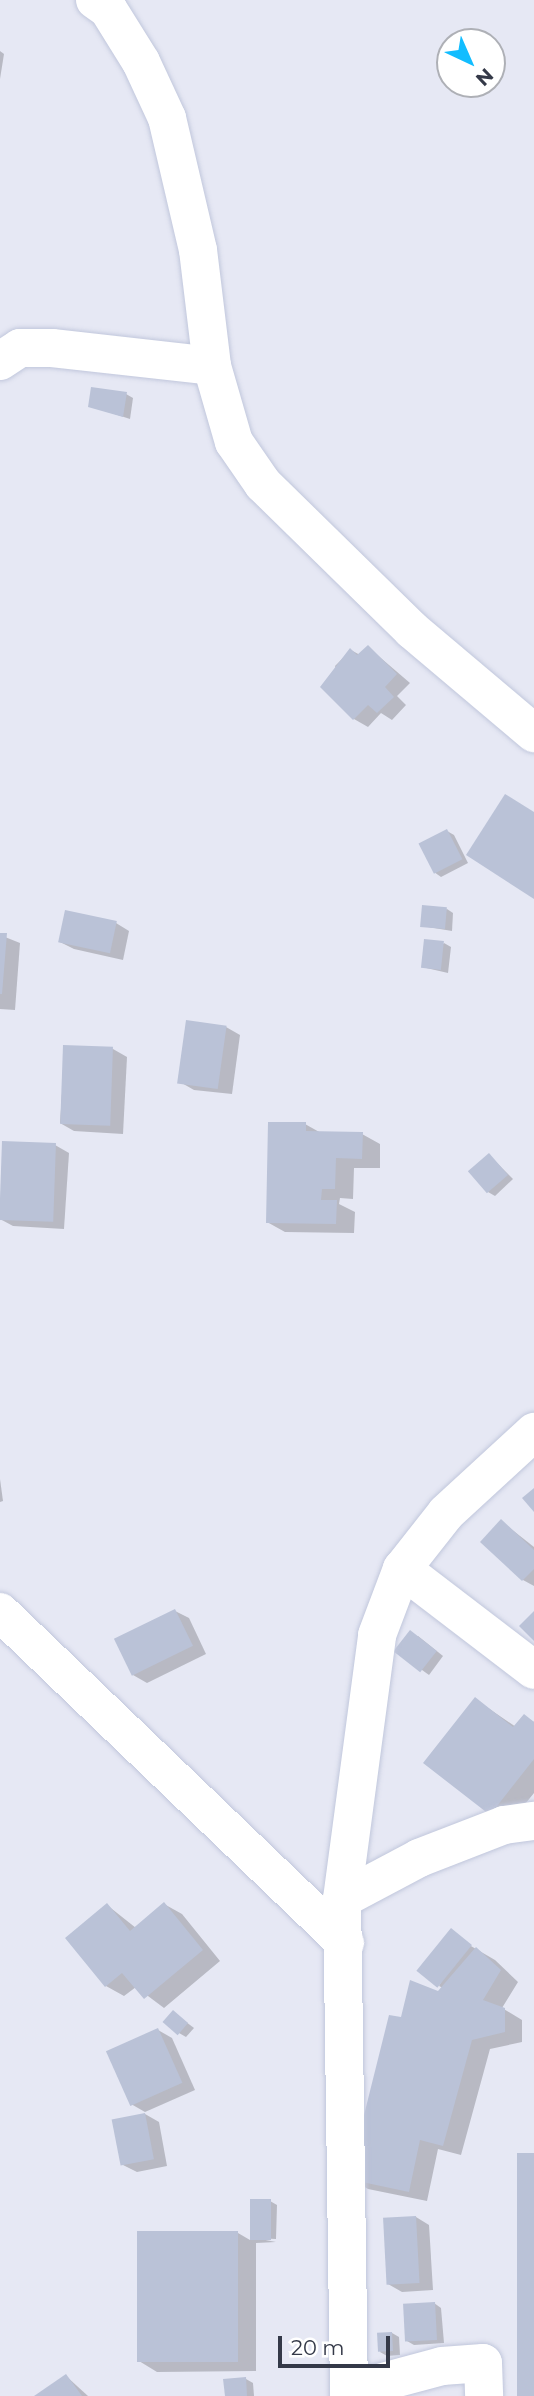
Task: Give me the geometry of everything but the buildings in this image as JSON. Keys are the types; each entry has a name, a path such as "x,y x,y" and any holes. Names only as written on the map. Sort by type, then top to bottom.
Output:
{"street":[{"path":"94,0 108,9 141,62 167,118 198,250 212,366 234,442 263,484 411,630 531,725"},
{"path":"0,361 20,348 51,348 212,366"},
{"path":"484,2396 483,2362 442,2366 349,2393 345,1943 342,1899 377,1635 402,1569 446,1513 534,1432"},
{"path":"402,1569 534,1670"},
{"path":"0,1612 345,1943"},
{"path":"342,1899 419,1858 504,1825 534,1821"}]}
